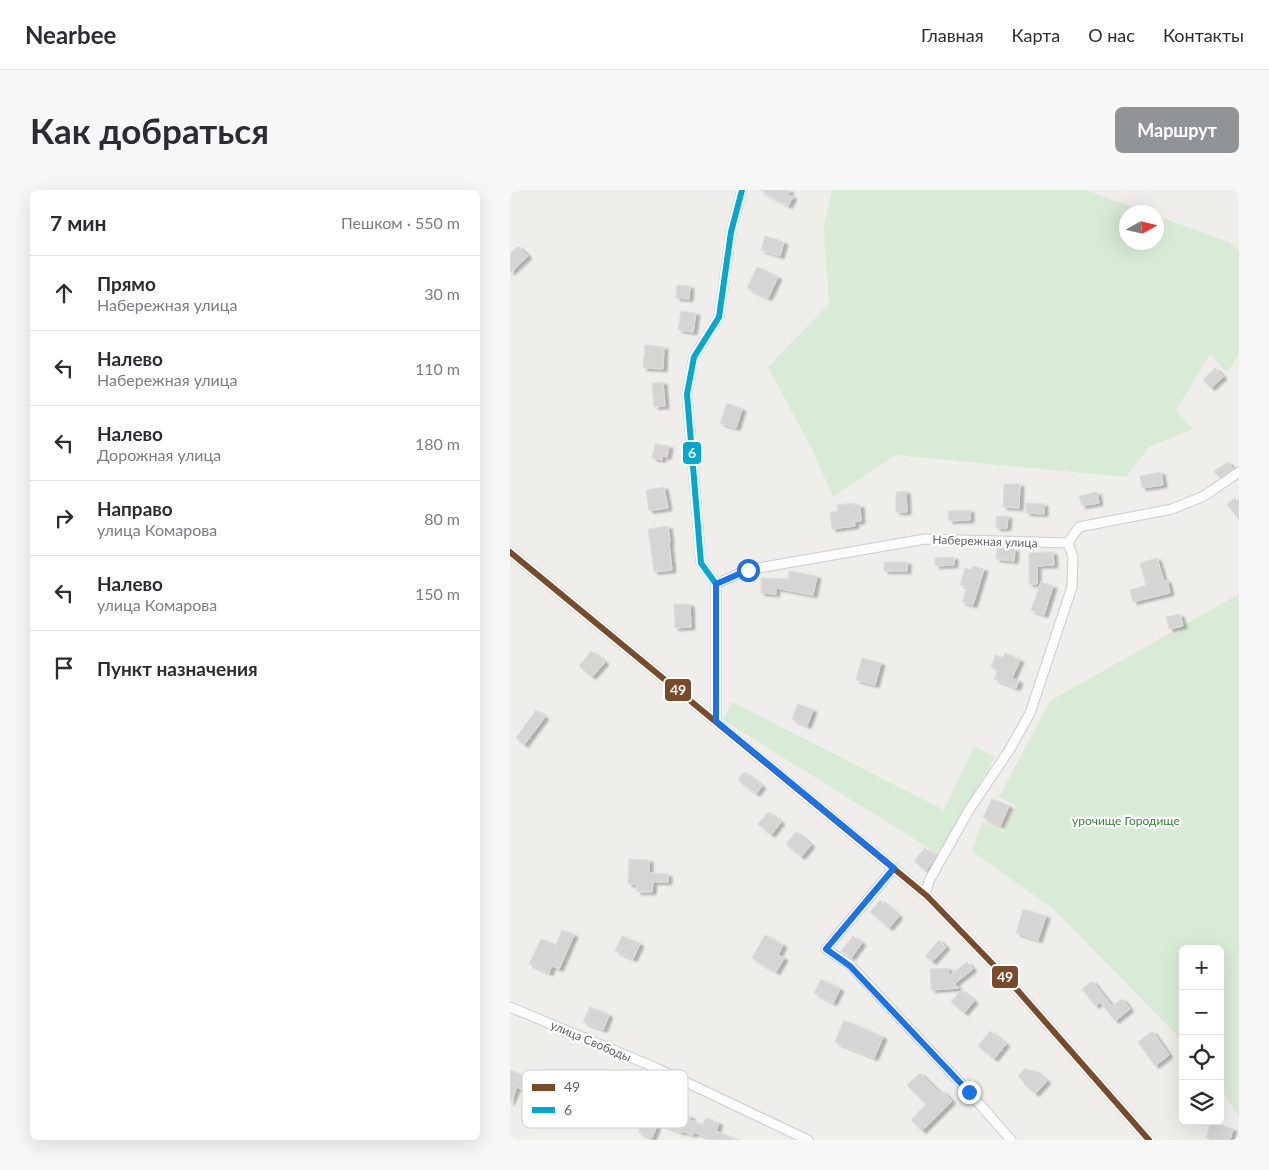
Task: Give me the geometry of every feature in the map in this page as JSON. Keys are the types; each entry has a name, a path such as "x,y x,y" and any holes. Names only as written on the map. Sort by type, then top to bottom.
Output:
{"street":[{"path":"716,721 716,584 701,564 687,394 694,357 720,317 731,232 742,190"},
{"path":"925,894 930,878 969,810 1010,748 1030,713 1072,587 1072,558 1068,543 1079,527 1172,509 1204,496 1239,472"},
{"name":"Набережная улица","path":"716,584 748,570 925,539 1068,543"},
{"path":"512,557 716,721 925,894 1012,984 1149,1140"},
{"path":"894,868 826,949 850,966 969,1092 1011,1140"},
{"name":"улица Свободы","path":"510,1007 660,1070"},
{"name":"улица Свободы","path":"688,1083 808,1140"}],"green space":[{"path":"832,190 1086,190 1128,205 1119,205 1119,250 1164,250 1164,219 1229,242 1239,251 1239,353 1227,373 1210,354 1176,410 1193,429 1149,447 1126,477 896,455 833,497 814,453 768,367 829,304 824,227"},
{"name":"урочище Городище","path":"1239,594 1239,1116 1224,1095 1224,945 1179,945 1179,1037 1052,908 972,851 982,822 1004,831 1015,805 999,797 1050,701"},
{"path":"732,702 944,810 974,746 995,757 940,855 723,720"}],"building":[{"path":"760,190 790,190 788,194 793,197 788,206"},
{"path":"765,236 784,242 780,256 761,250"},
{"path":"518,246 528,256 510,273 510,254"},
{"path":"757,267 778,277 768,298 747,288"},
{"path":"677,285 690,286 689,299 676,298"},
{"path":"681,311 696,313 693,332 678,330"},
{"path":"645,345 664,347 663,369 643,368"},
{"path":"1215,368 1223,377 1211,388 1203,380"},
{"path":"663,382 665,406 654,407 652,383"},
{"path":"727,403 742,409 736,428 720,423"},
{"path":"655,444 669,446 667,457 662,456 662,460 652,458"},
{"path":"1228,462 1233,469 1219,478 1214,471"},
{"path":"1161,472 1163,485 1142,488 1140,476"},
{"path":"1004,484 1020,484 1019,508 1003,507"},
{"path":"664,487 668,508 649,511 646,490"},
{"path":"906,491 907,512 896,512 896,492"},
{"path":"1097,492 1099,503 1082,506 1079,496"},
{"path":"1235,498 1239,504 1239,520 1227,504"},
{"path":"854,503 854,505 860,505 861,521 854,522 855,526 832,529 830,512 838,511 837,505"},
{"path":"1026,503 1044,504 1044,514 1026,513"},
{"path":"970,510 970,520 949,521 948,511"},
{"path":"996,516 1008,516 1007,528 996,528"},
{"path":"668,526 672,570 654,572 648,529"},
{"path":"997,547 1015,549 1014,561 996,559"},
{"path":"1053,552 1054,565 1037,566 1037,584 1029,584 1029,553"},
{"path":"954,557 954,565 935,566 935,558"},
{"path":"1157,558 1164,581 1167,580 1170,593 1133,602 1130,590 1146,585 1140,563"},
{"path":"884,562 907,562 907,571 884,571"},
{"path":"973,566 984,569 973,605 962,602 967,587 960,585 965,568 972,570"},
{"path":"789,571 817,576 813,595 776,588 776,594 761,593 761,578 788,579"},
{"path":"1041,582 1053,586 1044,615 1031,610"},
{"path":"674,604 690,604 691,627 675,628"},
{"path":"1180,614 1183,626 1169,629 1166,617"},
{"path":"591,651 605,662 592,677 579,666"},
{"path":"1005,653 1020,660 1012,678 1019,681 1016,688 994,679 998,670 991,667 996,655 1003,658"},
{"path":"862,658 881,663 875,685 856,680"},
{"path":"798,704 813,710 807,726 792,719"},
{"path":"536,710 545,717 524,745 516,738"},
{"path":"744,772 762,786 756,794 738,780"},
{"path":"992,799 1009,806 1000,826 983,818"},
{"path":"768,812 781,822 771,835 758,824"},
{"path":"796,832 811,845 801,857 786,844"},
{"path":"925,848 936,856 926,871 914,861"},
{"path":"629,859 649,860 649,873 668,874 668,882 653,882 652,892 637,892 637,884 628,884"},
{"path":"880,900 899,916 889,928 870,912"},
{"path":"1023,909 1046,916 1038,940 1016,933"},
{"path":"562,930 574,935 559,969 552,966 549,973 529,964 541,939 556,945"},
{"path":"765,935 783,945 778,955 784,958 776,972 752,958"},
{"path":"622,936 640,944 633,959 615,951"},
{"path":"853,936 862,943 851,958 841,951"},
{"path":"939,940 946,947 932,962 925,956"},
{"path":"967,962 973,969 954,984 959,988 931,990 930,969 948,968 949,976"},
{"path":"821,979 840,989 833,1003 814,993"},
{"path":"1092,981 1112,1006 1122,999 1130,1009 1115,1021 1100,1002 1095,1006 1082,989"},
{"path":"961,990 974,1001 964,1013 951,1002"},
{"path":"590,1007 609,1015 603,1030 583,1022"},
{"path":"844,1020 883,1037 874,1058 835,1042"},
{"path":"990,1031 1006,1044 994,1059 978,1046"},
{"path":"1152,1031 1169,1055 1155,1066 1138,1042"},
{"path":"1025,1068 1031,1073 1034,1070 1047,1081 1035,1094 1018,1076"},
{"path":"510,1070 522,1075 522,1089 517,1087 510,1103"},
{"path":"920,1073 940,1093 942,1091 952,1101 922,1131 911,1120 926,1104 907,1085"},
{"path":"688,1116 691,1117 690,1120 702,1125 706,1118 719,1123 716,1131 737,1140 706,1140 707,1137 694,1132 693,1135 683,1131 682,1133 670,1128 688,1128"},
{"path":"1210,1125 1220,1125 1233,1129 1230,1140 1206,1138"},
{"path":"640,1128 656,1128 652,1138 638,1132"}],"transit line":[{"name":"6","path":"716,721 716,584 701,563 687,394 694,357 719,317 731,232 742,190"},
{"name":"49","path":"510,552 927,896 1012,984 1149,1140"}],"route":[{"path":"748,570 716,584 716,721 894,868 826,949 850,966 969,1092"}]}
